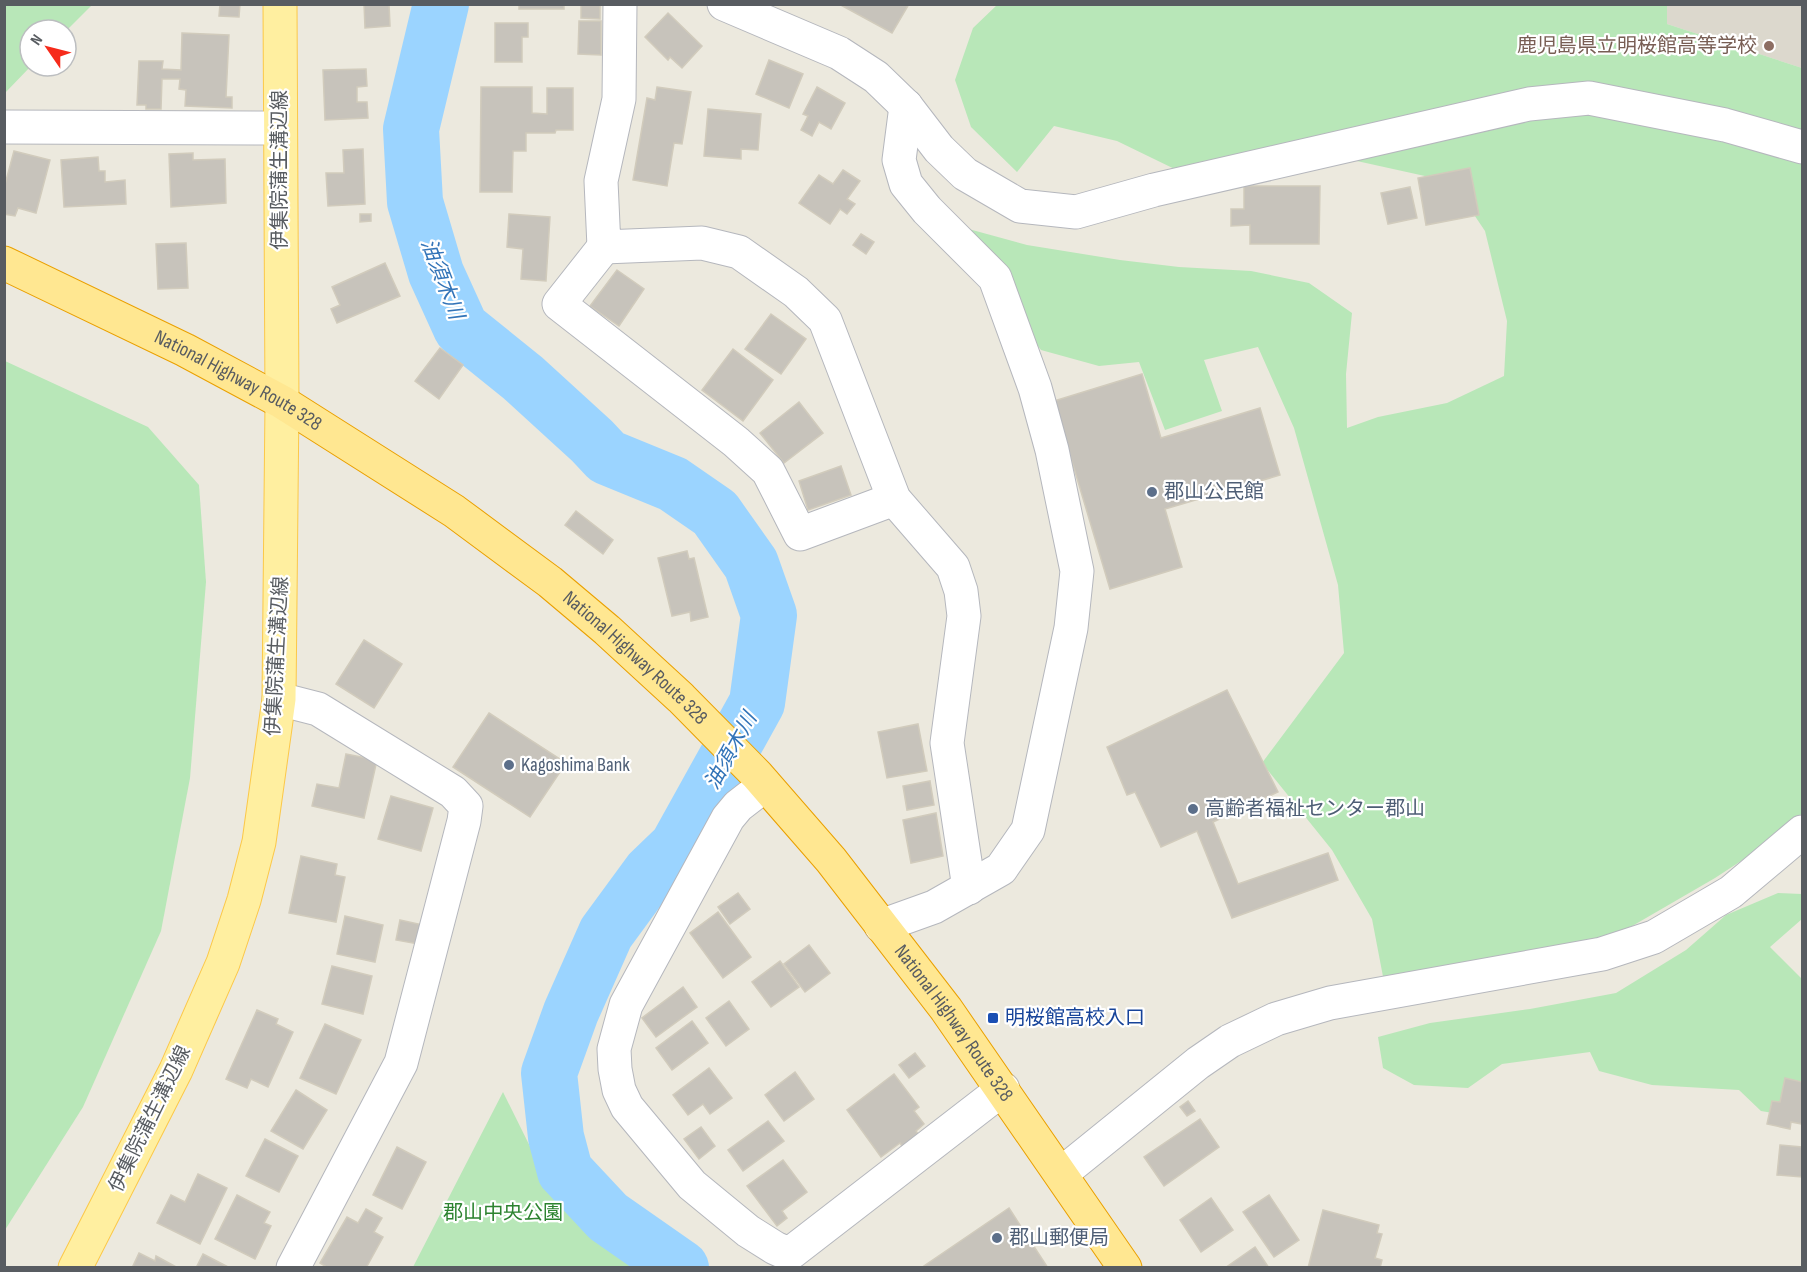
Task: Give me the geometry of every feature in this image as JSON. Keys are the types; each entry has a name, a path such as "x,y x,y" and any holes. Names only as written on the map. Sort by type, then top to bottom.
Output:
{"highway":[{"name":"National Highway Route 328","path":"4,263 185,350 282,402 454,512 550,582 681,698 761,780 831,860 946,1009 1062,1173 1125,1268"}],"main road":[{"name":"伊集院蒲生溝辺線","path":"75,1268 176,1070 223,963 244,900 259,842 279,699 282,402 280,4"}],"street":[{"path":"620,4 619,99 601,181 604,247 558,304 736,442 768,471 800,534 894,499"},
{"path":"724,4 839,53 876,77 906,106 939,148 965,174 1020,207 1076,212 1154,190 1529,104 1589,98 1725,125 1803,147"},
{"path":"881,926 934,907 1001,869 1028,830 1071,628 1077,572 1052,450 1035,388 995,278 927,210 906,184 899,160 906,106"},
{"path":"4,128 280,128"},
{"path":"604,247 702,243 739,252 796,292 825,320 894,499 953,567 961,591 964,616 947,743 969,888"},
{"path":"279,699 318,709 453,792 466,806 401,1063 293,1268"},
{"path":"761,780 728,818 626,1005 614,1049 619,1090 627,1107 692,1185 748,1231 775,1248 784,1252 792,1252 1003,1089"},
{"path":"1062,1173 1198,1063 1230,1041 1276,1019 1330,1003 1602,954 1654,937 1731,892 1803,832"}],"shaded area":[{"name":"鹿児島県立明桜館高等学校","path":"1667,5 1802,5 1802,68 1667,24"}],"green space":[{"path":"5,4 92,5 78,19 18,18 19,78 5,93"},
{"path":"997,5 1667,5 1667,24 1802,68 1802,813 1784,833 1715,878 1615,936 1385,987 1372,919 1332,850 1262,763 1344,653 1338,585 1294,428 1258,347 1204,360 1222,411 1165,430 1139,362 1099,366 1041,350 1004,302 954,225 1027,245 1179,267 1251,271 1309,283 1352,313 1346,374 1347,428 1378,417 1447,403 1504,376 1507,321 1485,231 1452,182 1307,150 1189,176 1117,141 1054,126 1017,172 971,127 955,80 973,28"},
{"path":"5,361 148,427 199,485 206,582 190,778 161,931 83,1107 5,1230"},
{"path":"1778,893 1802,894 1802,919 1770,947 1802,979 1802,1086 1773,1113 1761,1111 1739,1090 1652,1085 1599,1071 1590,1052 1502,1064 1468,1088 1414,1085 1383,1068 1378,1037 1430,1023 1530,1009 1616,993 1686,950 1726,915"},
{"name":"郡山中央公園","path":"503,1092 554,1195 645,1267 413,1267"}],"building":[{"path":"220,4 240,4 239,17 219,16"},
{"path":"364,4 389,4 390,26 365,28"},
{"path":"519,4 564,4 564,9 519,9"},
{"path":"581,4 600,4 600,19 581,18"},
{"path":"839,4 909,4 892,33"},
{"path":"668,13 702,46 682,68 670,57 668,60 645,37"},
{"path":"579,21 601,21 601,55 578,54"},
{"path":"495,23 528,23 528,37 522,37 522,62 495,62"},
{"path":"182,33 229,35 226,97 232,97 232,108 185,106 186,90 179,89 180,79 162,79 161,109 146,109 146,105 137,105 139,61 163,61 162,69 181,70"},
{"path":"769,60 803,74 789,108 756,94"},
{"path":"366,69 367,86 357,87 357,102 367,102 368,118 325,120 323,70"},
{"path":"481,87 532,87 532,113 547,114 547,88 573,88 573,130 556,130 555,133 526,133 526,151 513,151 512,192 480,192"},
{"path":"657,87 691,92 682,144 674,143 667,186 633,180 647,98 655,100"},
{"path":"817,87 845,103 831,129 819,122 812,136 801,130 808,116 803,114"},
{"path":"708,109 761,114 758,150 741,149 741,159 704,156"},
{"path":"363,149 365,204 328,206 326,173 344,173 343,150"},
{"path":"14,151 50,160 36,213 18,208 15,216 4,214 4,188"},
{"path":"193,153 193,160 225,159 226,203 171,207 169,154"},
{"path":"98,157 99,171 105,171 105,182 125,180 126,204 64,207 61,160"},
{"path":"1470,168 1479,215 1426,225 1418,178"},
{"path":"843,170 860,181 847,199 855,204 847,214 840,209 830,224 799,203 819,175 833,184"},
{"path":"1244,186 1320,186 1319,244 1250,244 1250,225 1231,226 1231,209 1244,209"},
{"path":"1410,187 1417,218 1388,224 1381,193"},
{"path":"360,214 371,214 371,221 360,222"},
{"path":"509,214 550,217 546,281 521,279 523,249 507,247"},
{"path":"861,234 874,242 866,254 853,245"},
{"path":"186,243 188,288 158,289 156,244"},
{"path":"385,263 400,296 337,323 331,309 340,305 332,287"},
{"path":"617,270 644,289 619,326 590,306"},
{"path":"771,314 806,339 781,374 745,349"},
{"path":"440,348 463,365 439,399 415,381"},
{"path":"733,349 773,380 743,421 702,390"},
{"name":"郡山公民館","path":"1142,374 1161,438 1260,408 1280,475 1165,509 1182,567 1110,589 1054,401"},
{"path":"799,402 823,433 784,463 760,433"},
{"path":"841,466 851,495 808,510 799,481"},
{"path":"576,511 613,540 603,554 565,525"},
{"path":"687,551 689,559 694,558 708,617 691,621 690,612 672,616 658,558"},
{"path":"364,640 402,664 374,708 336,684"},
{"name":"高齢者福祉センター郡山","path":"1227,690 1278,792 1213,822 1238,884 1328,853 1338,880 1232,918 1197,831 1161,847 1135,792 1127,795 1107,747"},
{"name":"Kagoshima Bank","path":"489,713 566,763 530,817 453,767"},
{"path":"918,724 927,771 887,778 878,732"},
{"path":"346,754 377,760 364,818 312,806 317,784 339,788"},
{"path":"930,781 934,805 907,810 903,786"},
{"path":"391,796 433,808 421,851 378,839"},
{"path":"936,813 943,856 911,863 903,820"},
{"path":"301,856 337,864 335,875 345,877 336,922 289,913"},
{"path":"738,893 750,909 730,924 718,907"},
{"path":"718,912 751,957 723,978 690,933"},
{"path":"345,916 383,925 375,962 337,954"},
{"path":"400,920 423,925 418,944 396,940"},
{"path":"809,945 830,973 805,992 784,964"},
{"path":"780,961 799,987 771,1007 752,982"},
{"path":"332,966 372,976 363,1014 322,1004"},
{"path":"683,987 697,1007 656,1037 642,1018"},
{"path":"729,1001 749,1029 726,1046 706,1018"},
{"path":"257,1010 278,1019 276,1024 293,1032 268,1087 251,1079 247,1088 226,1079"},
{"path":"692,1021 708,1043 672,1070 656,1048"},
{"path":"325,1024 361,1040 336,1094 300,1078"},
{"path":"915,1053 925,1066 909,1078 899,1065"},
{"path":"709,1068 732,1098 710,1114 703,1104 688,1115 673,1095"},
{"path":"795,1072 814,1099 784,1121 765,1095"},
{"path":"894,1074 919,1107 914,1111 924,1124 916,1131 918,1134 902,1146 900,1143 881,1157 847,1110"},
{"path":"1785,1078 1802,1082 1802,1124 1791,1122 1790,1129 1767,1124 1772,1101 1780,1102"},
{"path":"296,1090 327,1110 303,1149 271,1131"},
{"path":"1188,1101 1195,1111 1187,1116 1180,1107"},
{"path":"1200,1119 1219,1147 1164,1186 1144,1157"},
{"path":"768,1121 784,1141 743,1171 728,1150"},
{"path":"701,1127 715,1146 699,1159 684,1139"},
{"path":"265,1139 298,1156 279,1192 246,1176"},
{"path":"1780,1145 1802,1147 1802,1177 1777,1175"},
{"path":"397,1147 426,1162 402,1209 373,1195"},
{"path":"783,1160 807,1192 782,1211 787,1218 777,1226 747,1186"},
{"path":"198,1174 227,1188 200,1244 157,1223 171,1195 185,1202"},
{"path":"237,1195 270,1212 264,1223 271,1226 255,1259 215,1239"},
{"path":"1269,1195 1299,1240 1274,1257 1243,1212"},
{"path":"1211,1198 1233,1230 1201,1252 1180,1220"},
{"name":"郡山郵便局","path":"1009,1208 1048,1268 921,1268"},
{"path":"366,1209 382,1218 374,1232 383,1237 366,1268 328,1268 320,1263 347,1217 358,1223"},
{"path":"1323,1210 1379,1225 1377,1233 1382,1234 1375,1258 1382,1260 1380,1268 1308,1268"},
{"path":"1255,1247 1269,1268 1225,1268"},
{"path":"139,1253 155,1261 156,1256 178,1268 132,1268"},
{"path":"203,1254 230,1268 196,1268"}],"waterway":[{"name":"油須木川","path":"441,4 411,129 415,202 436,273 461,328 523,378 607,457 673,484 715,513 751,564 769,615 757,703 677,847 650,873 606,933 571,1012 549,1073 556,1137 565,1171 608,1217 681,1268"}],"place":[{"name":"鹿児島県立明桜館高等学校","path":"1769,46"},
{"name":"郡山公民館","path":"1152,492"},
{"name":"Kagoshima Bank","path":"509,765"},
{"name":"高齢者福祉センター郡山","path":"1193,809"},
{"name":"明桜館高校入口","path":"993,1018"},
{"name":"郡山郵便局","path":"997,1238"}]}
